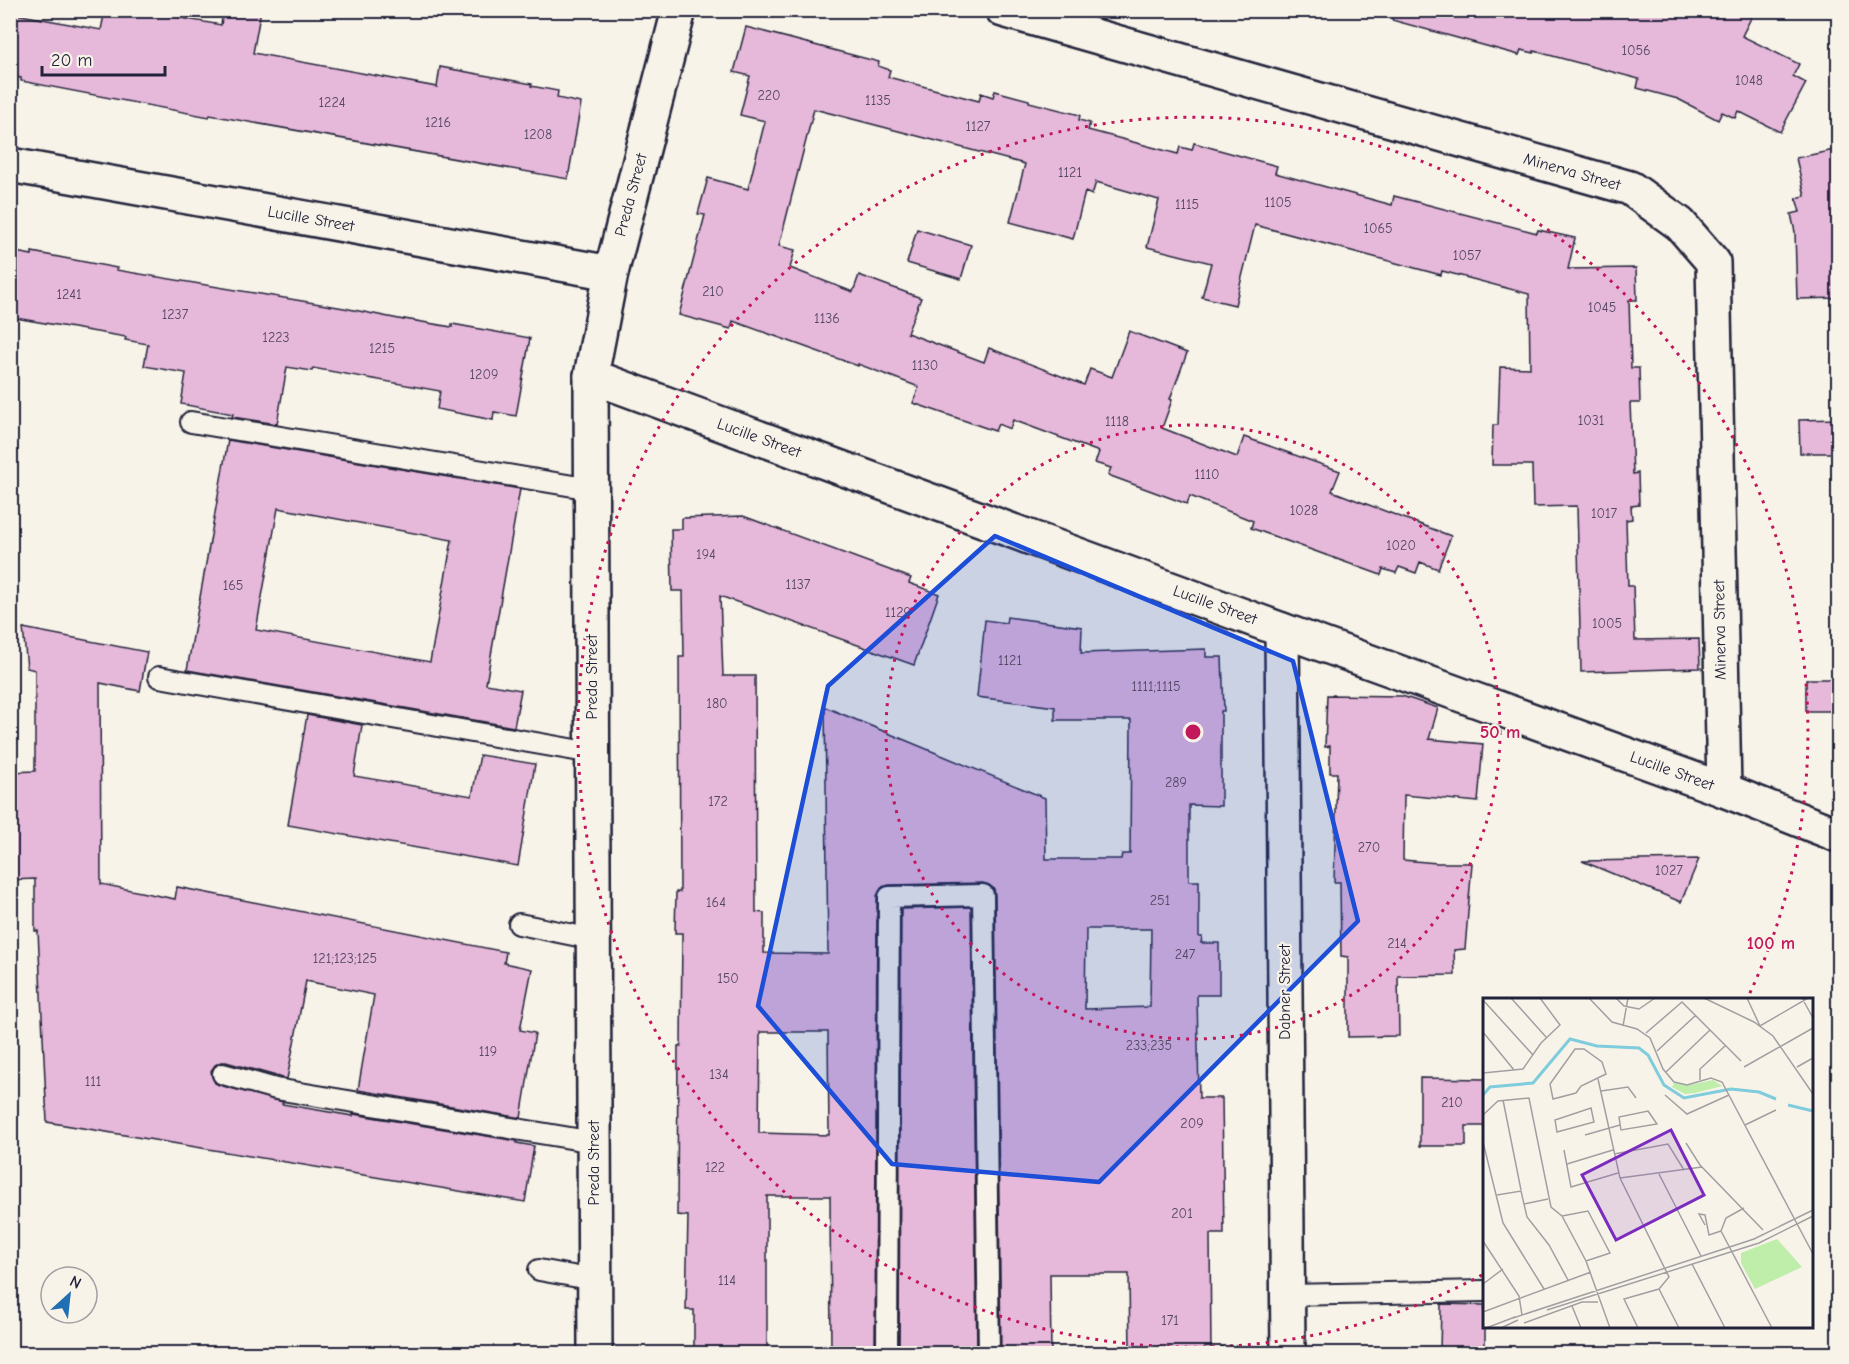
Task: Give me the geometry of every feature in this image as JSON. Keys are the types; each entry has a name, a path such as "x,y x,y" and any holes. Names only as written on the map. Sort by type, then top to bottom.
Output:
{"street":[{"name":"Preda Street","path":"595,1353 591,376 611,273 679,10"},
{"name":"Minerva Street","path":"1003,10 1630,188 1680,224 1713,262 1724,790"},
{"name":"Lucille Street","path":"10,165 611,273"},
{"name":"Lucille Street","path":"591,376 1724,790 1839,835"},
{"name":"Dabner Street","path":"1282,630 1288,1353"}],"lane":[{"path":"191,422 591,489"},
{"path":"159,677 592,753"},
{"path":"887,1353 889,897 983,895 989,1353"},
{"path":"519,924 593,939"},
{"path":"223,1074 276,1089 594,1142"},
{"path":"539,1270 595,1280"},
{"path":"1288,1294 1483,1291"}],"highlighted area":[{"path":"995,536 1293,661 1358,921 1099,1182 892,1164 758,1006 828,686"}],"building":[{"path":"105,10 135,10 221,25 223,10 261,10 253,53 437,87 440,67 558,91 557,98 581,103 568,179 210,115 209,117 21,81 21,78 10,76 10,13 101,30"},
{"path":"1393,10 1755,10 1742,36 1799,64 1793,76 1806,83 1780,132 1738,111 1735,118 1722,112 1718,120 1678,99 1637,88 1639,79 1534,51 1534,53 1521,50 1519,55 1392,20"},
{"path":"746,27 879,62 878,66 890,70 888,77 979,101 981,93 993,97 995,91 1029,100 1029,102 1080,115 1079,120 1090,123 1088,130 1178,154 1180,147 1192,150 1194,143 1277,166 1275,173 1392,205 1394,196 1537,233 1538,230 1575,238 1568,269 1636,268 1637,300 1629,300 1631,368 1639,368 1640,403 1630,403 1633,474 1638,473 1639,505 1631,506 1632,519 1626,520 1628,586 1633,586 1635,640 1699,639 1700,668 1581,672 1577,506 1533,507 1532,465 1492,465 1493,425 1498,425 1500,367 1530,368 1529,294 1442,271 1441,275 1255,225 1235,305 1202,297 1211,263 1147,247 1159,200 1096,182 1092,195 1085,192 1073,239 1010,222 1025,164 814,109 779,246 795,250 790,268 853,292 859,275 921,298 907,333 984,362 989,348 1084,385 1090,369 1112,377 1129,331 1187,353 1162,428 1237,457 1244,437 1340,471 1332,491 1451,536 1438,569 1420,562 1416,573 1399,567 1396,573 1383,569 1381,575 1251,528 1253,521 1190,496 1187,504 1108,475 1111,468 1095,463 1099,452 1013,420 1010,429 998,424 995,431 913,403 919,387 858,364 858,366 733,321 731,329 679,315 705,215 698,214 708,178 748,189 765,121 740,115 750,76 734,72"},
{"path":"1839,149 1839,298 1797,299 1795,232 1791,214 1800,212 1796,198 1805,196 1796,158"},
{"path":"917,229 971,245 961,279 907,263"},
{"path":"10,251 32,255 32,252 117,268 116,270 404,320 452,327 452,324 530,338 516,416 494,412 493,420 437,409 440,391 313,368 312,371 287,367 277,424 232,417 233,414 181,404 186,373 144,366 148,344 125,340 126,337 10,317"},
{"path":"1839,419 1839,453 1800,453 1799,420"},
{"path":"228,440 520,489 486,684 521,690 514,727 187,670","holes":["278,508 452,540 430,662 256,630"]},
{"path":"743,516 911,578 909,583 939,594 914,665 720,596 723,676 755,676 756,912 764,913 764,953 828,954 825,707 1045,798 1046,859 1121,859 1122,854 1130,854 1131,720 1055,720 1055,707 977,697 985,620 1006,623 1007,617 1082,627 1081,653 1206,649 1206,657 1222,657 1224,711 1221,711 1221,806 1189,805 1189,881 1199,881 1199,937 1202,937 1201,943 1219,943 1219,995 1197,995 1199,1098 1222,1098 1224,1234 1210,1234 1211,1353 1130,1353 1129,1274 1050,1274 1051,1353 1001,1353 995,895 994,889 983,883 889,885 882,887 877,896 875,1353 831,1353 830,1196 767,1196 767,1353 694,1353 694,1310 686,1310 688,1216 677,1215 678,1046 681,1046 682,933 675,933 676,892 680,892 679,657 684,657 683,591 672,591 671,529 682,529 682,518","holes":["1086,929 1151,929 1150,1007 1085,1009","760,1032 828,1032 829,1135 759,1133"]},
{"path":"23,628 147,652 140,691 100,683 101,884 175,899 177,887 506,952 504,963 532,969 520,1030 535,1033 521,1118 358,1090 374,995 306,981 287,1079 226,1062 215,1065 211,1071 215,1083 219,1085 283,1102 282,1104 517,1141 517,1143 534,1146 525,1202 47,1122 38,931 35,931 35,879 10,880 10,772 35,771 35,670 27,668"},
{"path":"1806,679 1839,679 1839,711 1806,711"},
{"path":"1327,695 1402,696 1438,708 1429,739 1483,744 1478,802 1404,795 1403,860 1472,863 1465,949 1454,950 1455,975 1398,976 1399,1036 1348,1037 1348,957 1341,956 1340,882 1334,882 1337,773 1330,773 1330,746 1325,747"},
{"path":"307,715 362,725 354,776 472,796 480,755 535,764 518,866 288,825"},
{"path":"1699,859 1681,902 1582,861"},
{"path":"971,907 977,1353 899,1353 901,909"},
{"path":"1420,1078 1483,1079 1483,1126 1466,1126 1466,1146 1420,1146"},
{"path":"1441,1304 1483,1305 1485,1353 1440,1353"}]}
